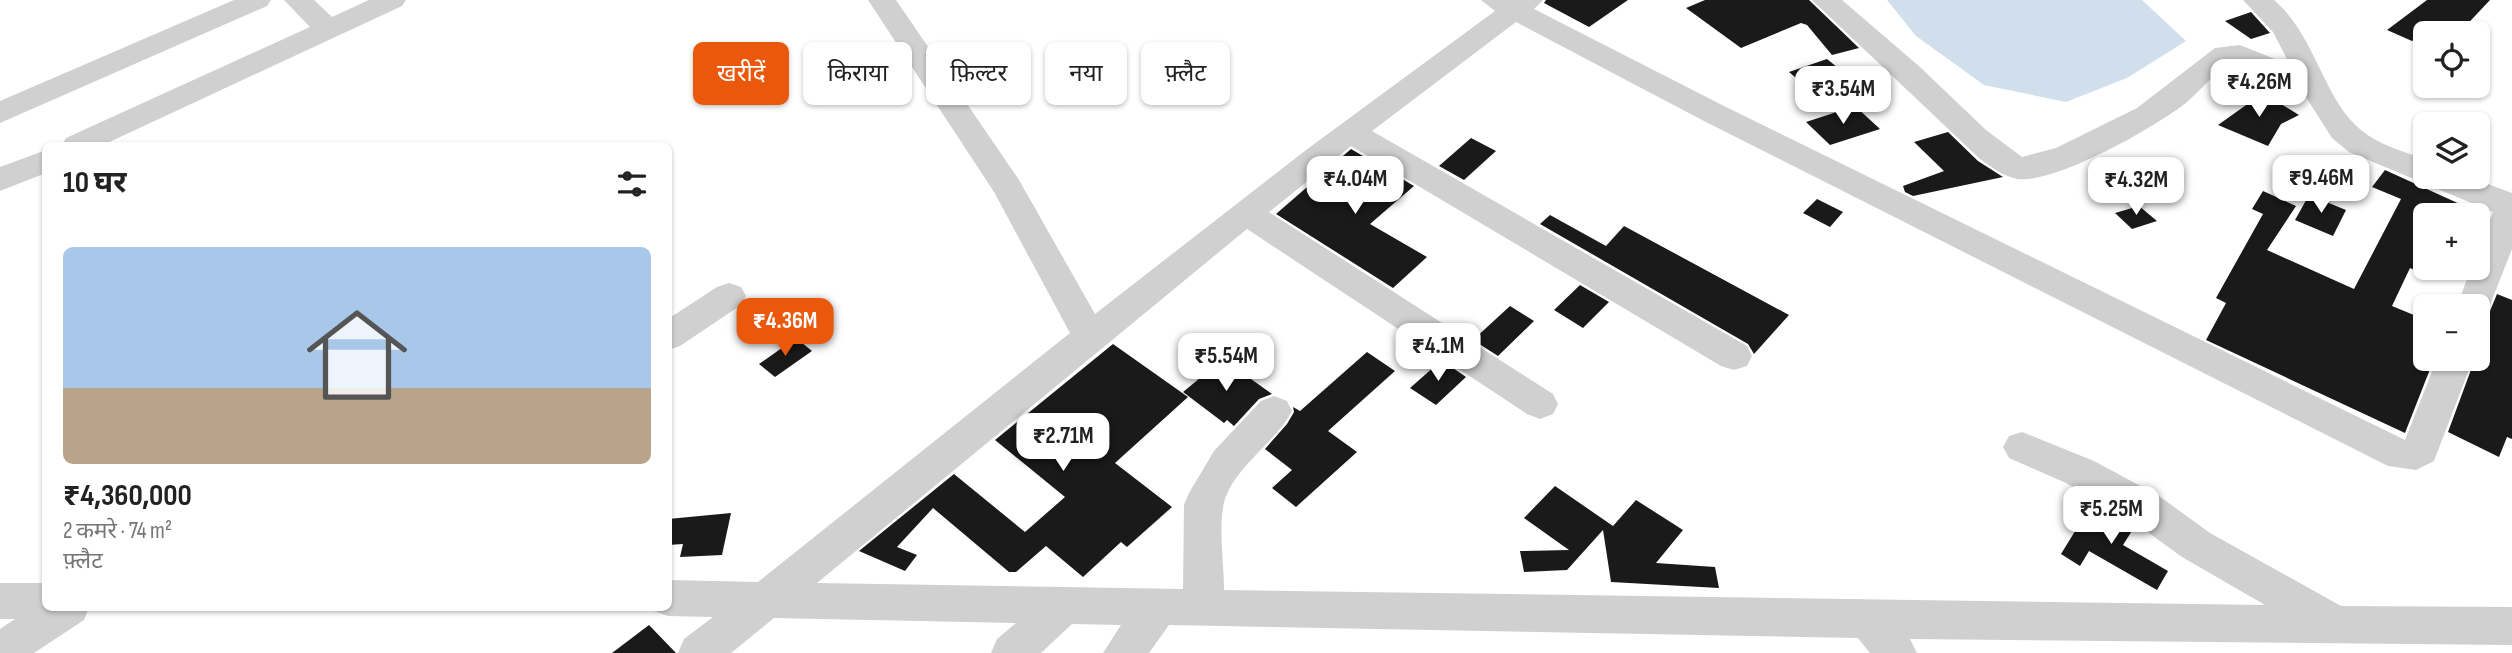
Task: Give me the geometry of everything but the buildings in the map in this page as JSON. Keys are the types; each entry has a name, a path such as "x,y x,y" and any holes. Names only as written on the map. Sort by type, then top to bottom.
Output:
{"street":[{"path":"0,113 257,0"},
{"path":"298,0 329,30"},
{"path":"84,142 392,0"},
{"path":"882,0 1008,188 1090,337"},
{"path":"1826,0 1899,64 1990,152 2018,168 2034,168 2051,162 2159,108 2225,54 2240,54 2318,89"},
{"path":"2258,0 2273,14 2295,43 2344,132 2358,142 2413,165"},
{"path":"699,653 1090,337 1513,3 1713,113 2401,455 2416,455 2421,450 2451,371"},
{"path":"1352,132 1734,356"},
{"path":"0,180 42,162"},
{"path":"2469,189 2512,206 2479,294"},
{"path":"1247,213 1540,404"},
{"path":"672,329 729,296"},
{"path":"1204,610 1203,505 1222,468 1274,411"},
{"path":"2022,447 2080,472 2145,508 2196,545 2333,623"},
{"path":"672,598 769,598 1060,608 1868,621 2512,626"},
{"path":"0,601 42,601"},
{"path":"1012,653 1060,608"},
{"path":"1124,653 1157,609"},
{"path":"0,652 63,611"},
{"path":"1868,621 1896,653"}],"water":[{"path":"1887,0 2142,0 2186,41 2127,78 2066,102 1984,85 1916,36"}]}
